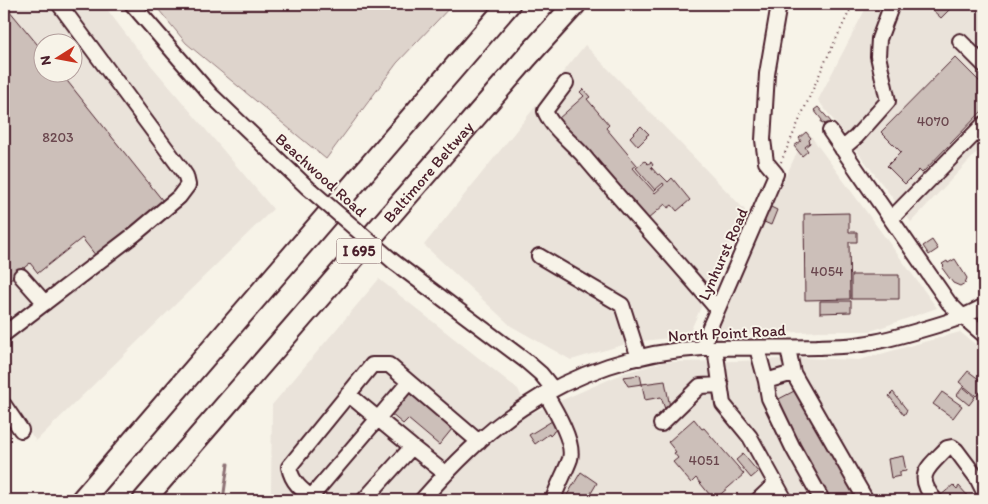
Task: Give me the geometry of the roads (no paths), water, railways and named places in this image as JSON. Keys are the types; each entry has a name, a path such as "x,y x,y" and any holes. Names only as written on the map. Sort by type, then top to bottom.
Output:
{"highway":[{"name":"I 695","path":"82,500 509,4"},
{"name":"Baltimore Beltway","path":"144,500 575,4"}],"street":[{"path":"4,334 179,197 188,185 182,170 59,4"},
{"name":"Beachwood Road","path":"132,4 210,94 307,187 394,262 541,374 571,449 570,458 553,500"},
{"name":"Lynhurst Road","path":"709,348 718,309 776,174 766,162 763,140 767,74 779,4"},
{"path":"842,149 856,137 888,101 878,56 879,39 892,4"},
{"path":"960,41 984,66"},
{"path":"566,83 546,111 549,120 687,272 718,309"},
{"path":"891,219 984,124"},
{"path":"830,132 949,303 984,335"},
{"path":"538,256 622,305 639,358"},
{"path":"21,276 45,303"},
{"name":"North Point Road","path":"422,500 479,442 520,408 549,391 590,373 639,358 678,351 709,348 788,348 860,344 963,317 984,306"},
{"path":"709,348 721,385 723,404 750,437 785,500"},
{"path":"757,348 769,398 793,448 822,500"},
{"path":"788,348 793,373 866,500"},
{"path":"409,382 313,499 298,487 290,475 288,467 372,365 389,365 409,382 479,442"},
{"path":"766,381 793,373"},
{"path":"661,424 700,386 721,385"},
{"path":"348,394 446,474"},
{"path":"4,405 21,430"},
{"path":"364,500 412,446"},
{"path":"935,500 928,492 924,482 925,472 947,448 956,450 977,478 984,492"},
{"path":"758,500 775,484"}],"waterway":[{"path":"223,500 228,464"}]}
